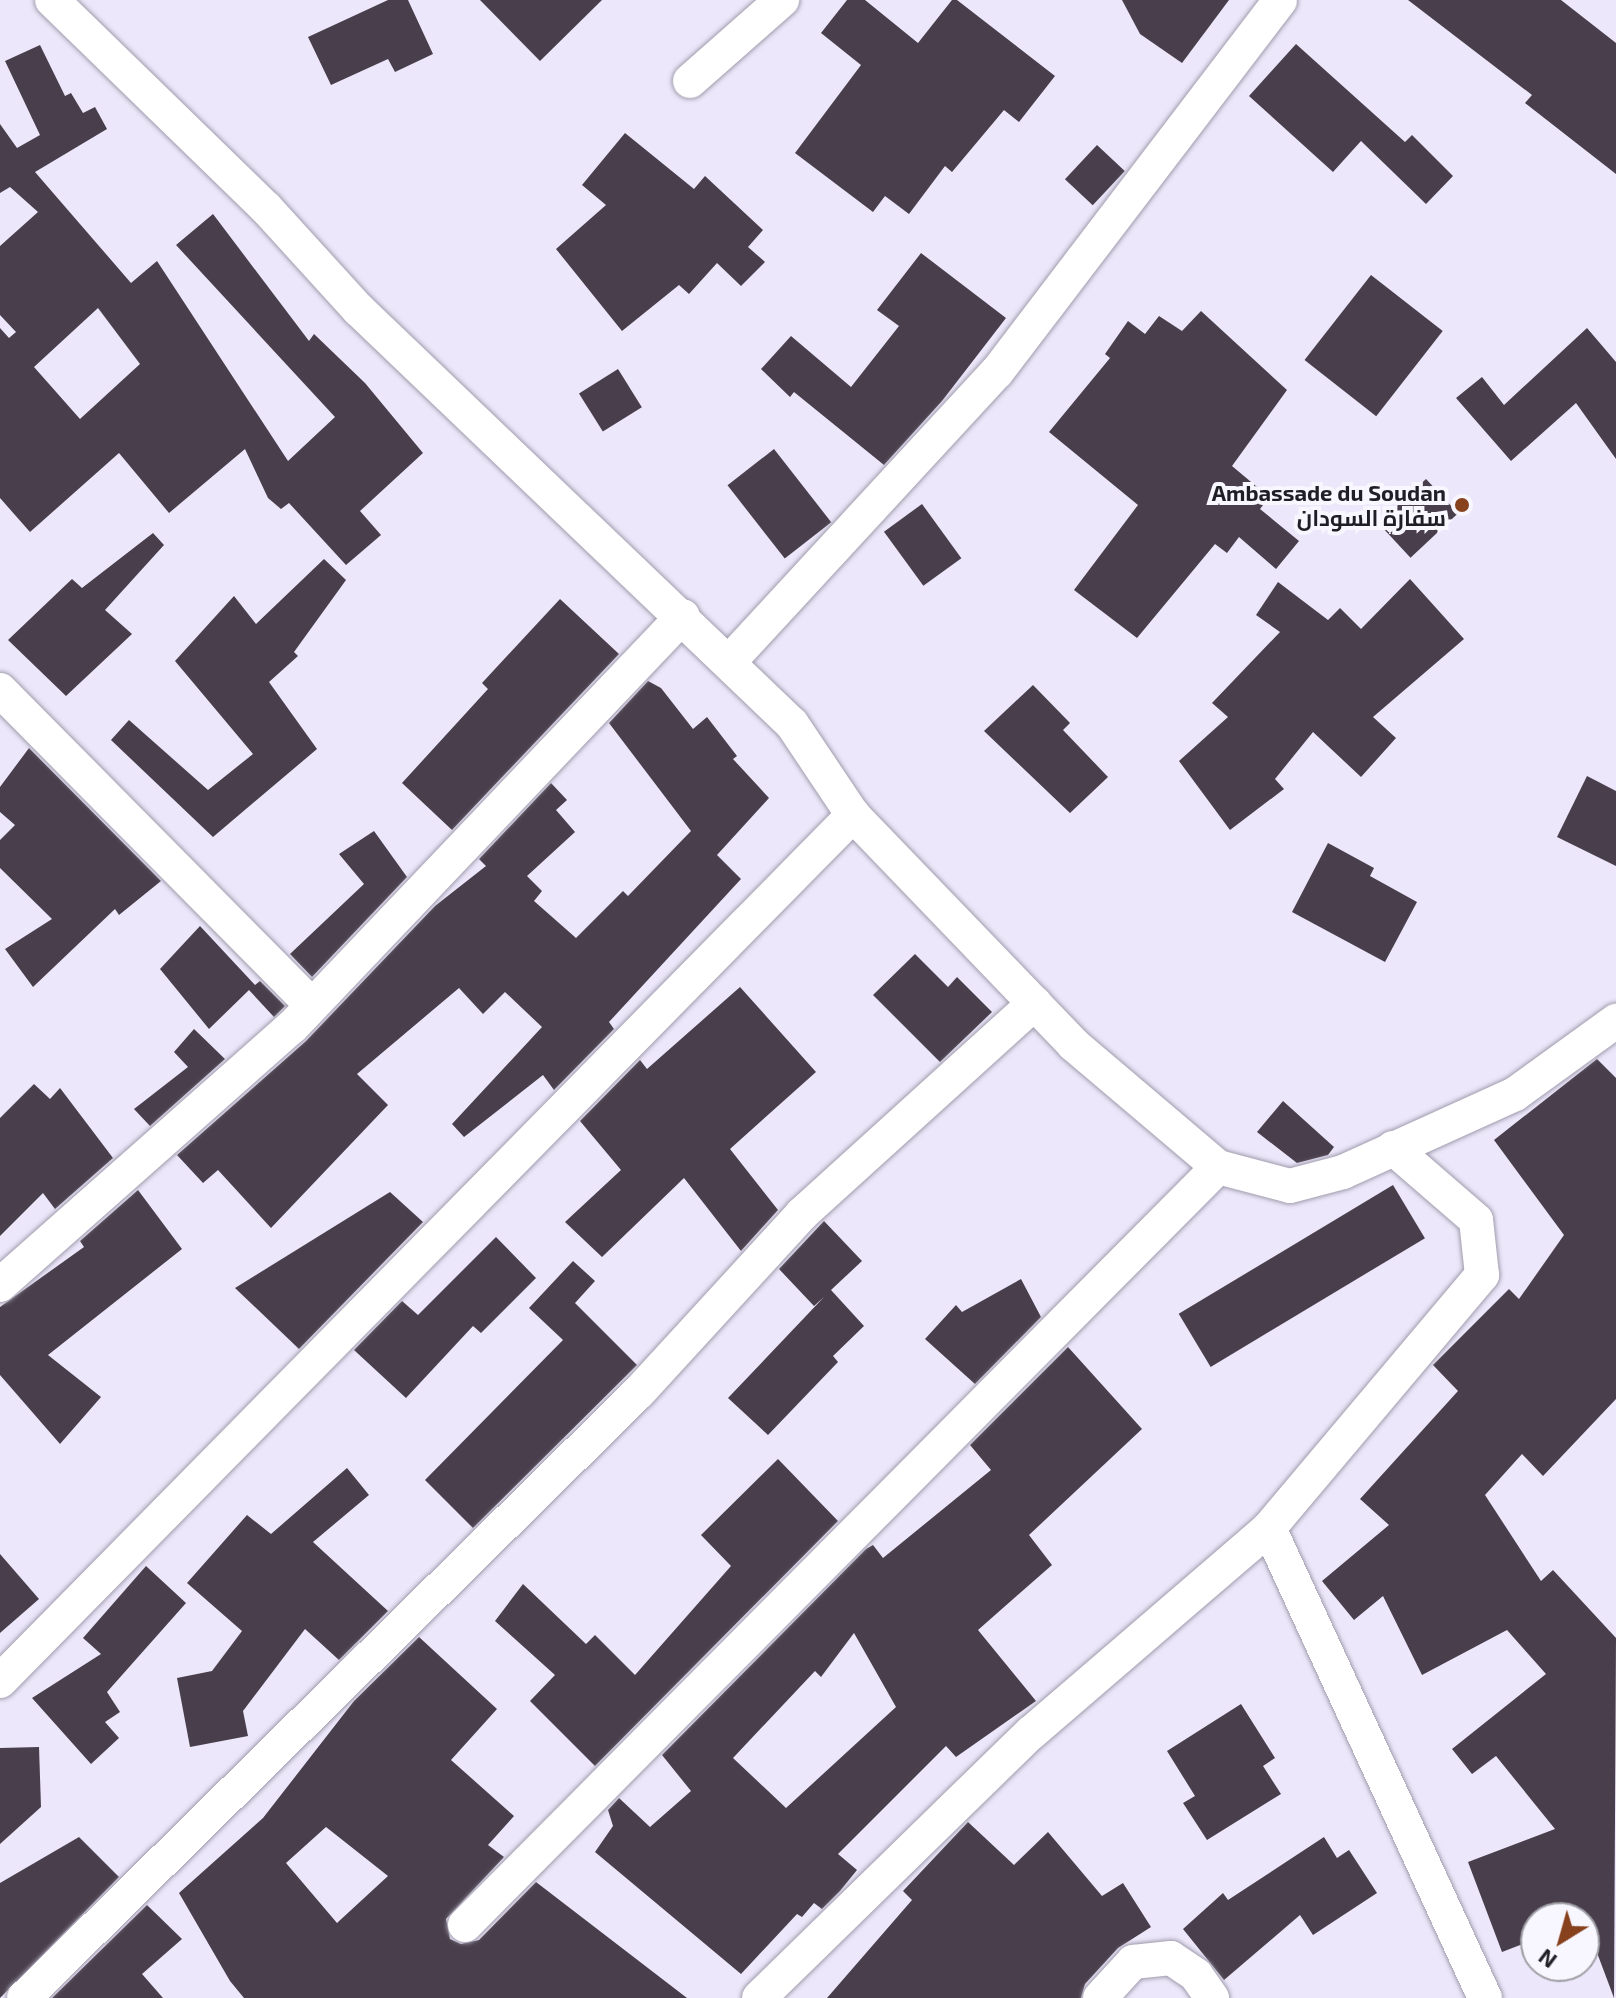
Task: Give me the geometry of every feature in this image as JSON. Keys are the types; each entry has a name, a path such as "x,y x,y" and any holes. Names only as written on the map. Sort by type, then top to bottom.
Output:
{"street":[{"path":"52,0 266,208 358,309 683,616 792,724 853,815 1035,1003 1144,1108 1218,1167 1290,1186 1343,1172 1515,1094 1616,1021"},
{"path":"690,81 782,0"},
{"path":"729,662 997,372 1280,0"},
{"path":"0,1285 312,1005 683,616"},
{"path":"0,690 312,1005"},
{"path":"0,1681 853,815"},
{"path":"24,1998 639,1392 802,1214 1035,1003"},
{"path":"759,1998 1031,1733 1269,1528 1482,1275 1476,1220 1393,1148"},
{"path":"465,1925 1218,1167"},
{"path":"1269,1528 1485,1998"},
{"path":"1100,1998 1133,1962 1171,1958 1196,1975 1212,1998"}],"building":[{"path":"388,0 408,0 433,54 395,72 388,59 331,85 308,37"},
{"path":"480,0 602,0 540,61"},
{"path":"847,0 865,0 918,43 952,0 957,0 1055,76 1019,122 1004,110 952,172 945,166 909,214 885,196 873,212 795,153 861,65 821,33"},
{"path":"1122,0 1229,0 1182,63 1140,34"},
{"path":"1408,0 1561,0 1616,43 1616,174 1525,103 1532,95"},
{"path":"1296,44 1405,142 1412,135 1453,176 1426,204 1361,141 1333,172 1249,96"},
{"path":"40,45 65,96 71,93 83,113 95,107 107,129 35,172 131,283 157,261 288,461 335,417 176,245 213,214 309,341 314,334 365,383 423,453 360,511 381,535 346,565 289,503 281,509 268,498 245,449 169,513 119,453 30,532 0,498 0,328 9,338 16,332 0,315 0,246 38,212 10,187 0,193 0,124 17,148 40,135 5,61","holes":["98,308 140,364 80,419 34,367"]},
{"path":"625,133 694,189 705,176 763,230 748,247 765,262 741,286 717,263 689,294 679,285 622,331 556,249 606,205 582,185"},
{"path":"1097,145 1125,171 1093,205 1065,179"},
{"path":"921,253 1006,318 942,401 884,465 794,392 790,397 761,369 791,336 851,387 899,326 877,310"},
{"path":"1371,275 1443,331 1376,416 1305,360"},
{"path":"1201,311 1287,390 1232,466 1269,497 1260,509 1299,541 1276,569 1239,537 1227,553 1215,544 1137,638 1074,590 1138,505 1049,432 1110,358 1105,354 1128,321 1145,334 1159,316 1182,331"},
{"path":"1587,328 1616,362 1616,459 1576,403 1511,461 1456,398 1482,377 1504,405"},
{"path":"618,369 642,407 603,432 579,393"},
{"path":"774,449 831,522 785,559 728,485"},
{"path":"1426,479 1458,513 1411,558 1378,523"},
{"path":"922,504 961,558 923,586 884,532"},
{"path":"153,533 164,545 105,610 132,634 66,696 8,640 72,579 82,588"},
{"path":"324,559 346,580 294,652 298,656 269,682 317,749 213,837 111,740 129,720 208,790 253,754 175,661 234,596 256,624"},
{"path":"1410,579 1464,639 1373,717 1396,738 1361,777 1313,732 1275,779 1284,789 1230,830 1179,761 1228,717 1212,703 1280,632 1256,615 1278,582 1328,620 1340,608 1361,629"},
{"path":"560,599 619,654 452,830 402,783 488,689 482,683"},
{"path":"648,681 661,688 693,729 707,717 737,756 733,759 769,798 717,855 741,879 609,1022 614,1029 554,1090 543,1075 464,1137 452,1124 542,1027 505,992 483,1014 459,988 357,1074 388,1105 271,1228 218,1170 203,1183 177,1155 306,1041 435,906 486,866 479,859 551,783 567,800 556,810 575,832 527,876 542,891 534,901 576,938 623,891 628,896 691,831 609,723"},
{"path":"1033,685 1070,723 1063,730 1108,777 1070,813 984,731"},
{"path":"29,748 161,881 119,915 115,909 33,987 5,949 52,919 0,868 0,840 15,825 0,812 0,787"},
{"path":"1587,776 1616,791 1616,866 1557,837"},
{"path":"374,831 407,877 312,977 290,954 364,884 339,854"},
{"path":"1328,843 1374,868 1370,876 1417,902 1385,962 1292,912"},
{"path":"200,926 255,985 260,981 285,1006 274,1017 249,990 209,1029 160,969"},
{"path":"915,954 948,987 957,977 992,1012 940,1062 873,995"},
{"path":"740,987 816,1072 730,1149 778,1210 741,1251 684,1178 602,1257 565,1222 621,1170 580,1121 640,1060 647,1069"},
{"path":"194,1029 225,1059 150,1126 134,1109 188,1067 174,1052"},
{"path":"1597,1059 1616,1078 1616,1399 1543,1476 1522,1454 1485,1495 1541,1581 1553,1570 1616,1638 1614,1998 1600,1961 1600,1902 1520,1902 1520,1945 1502,1952 1468,1862 1555,1829 1496,1756 1472,1774 1452,1749 1546,1674 1507,1630 1422,1675 1383,1596 1354,1620 1322,1581 1389,1525 1360,1499 1458,1391 1433,1365 1509,1289 1519,1299 1564,1235 1494,1140"},
{"path":"34,1084 50,1099 60,1088 113,1158 55,1209 43,1193 0,1236 0,1118"},
{"path":"1283,1101 1334,1147 1328,1155 1297,1163 1257,1132"},
{"path":"1393,1185 1425,1238 1211,1367 1179,1314"},
{"path":"138,1190 182,1249 48,1355 101,1397 60,1444 0,1375 0,1307 84,1247 80,1241"},
{"path":"390,1192 423,1222 299,1349 235,1288"},
{"path":"824,1221 862,1261 831,1290 864,1326 833,1356 838,1362 768,1435 728,1398 824,1297 814,1306 779,1269"},
{"path":"496,1237 536,1278 481,1333 473,1326 406,1398 354,1350 402,1301 418,1315"},
{"path":"573,1261 595,1281 575,1303 637,1365 473,1528 425,1480 563,1340 529,1308"},
{"path":"1021,1279 1041,1317 975,1384 925,1339 956,1305 962,1312"},
{"path":"1068,1347 1142,1429 1029,1535 1052,1565 978,1630 1036,1701 956,1757 946,1746 838,1854 857,1870 840,1891 822,1909 814,1903 802,1917 797,1914 741,1974 595,1852 613,1826 608,1810 619,1798 650,1827 691,1791 662,1755 866,1549 873,1545 883,1558 991,1470 970,1445","holes":["854,1633 896,1707 786,1808 733,1758 815,1671 821,1677"]},
{"path":"778,1459 838,1521 595,1766 530,1701 555,1675 495,1621 523,1584 586,1644 595,1635 635,1675 731,1566 701,1535"},
{"path":"347,1468 369,1495 313,1542 388,1611 339,1660 305,1629 243,1711 248,1736 190,1747 177,1678 212,1671 242,1631 187,1583 247,1515 271,1534"},
{"path":"0,1554 39,1599 0,1633"},
{"path":"146,1566 186,1603 107,1692 120,1712 105,1722 119,1738 91,1764 32,1698 101,1654 83,1638"},
{"path":"419,1637 497,1709 451,1760 514,1816 488,1845 504,1857 446,1919 450,1939 461,1944 479,1940 536,1882 687,1998 244,1998 230,1981 179,1893 263,1818 354,1701","holes":["326,1827 388,1876 337,1923 286,1863"]},
{"path":"1241,1704 1275,1758 1263,1766 1281,1794 1207,1840 1183,1803 1195,1796 1167,1751"},
{"path":"39,1747 41,1807 0,1844 0,1748"},
{"path":"968,1822 1014,1865 1048,1832 1102,1896 1123,1883 1151,1927 1118,1948 1085,1984 1081,1998 827,1998 912,1900 903,1891"},
{"path":"79,1837 119,1877 0,1998 0,1883"},
{"path":"1324,1837 1337,1858 1349,1850 1377,1893 1313,1935 1300,1915 1224,1980 1183,1929 1223,1893 1228,1900"},
{"path":"147,1905 182,1939 142,1974 163,1998 52,1998"}],"place":[{"name":"Ambassade du Soudan سفارة السودان","path":"1462,505"}]}
